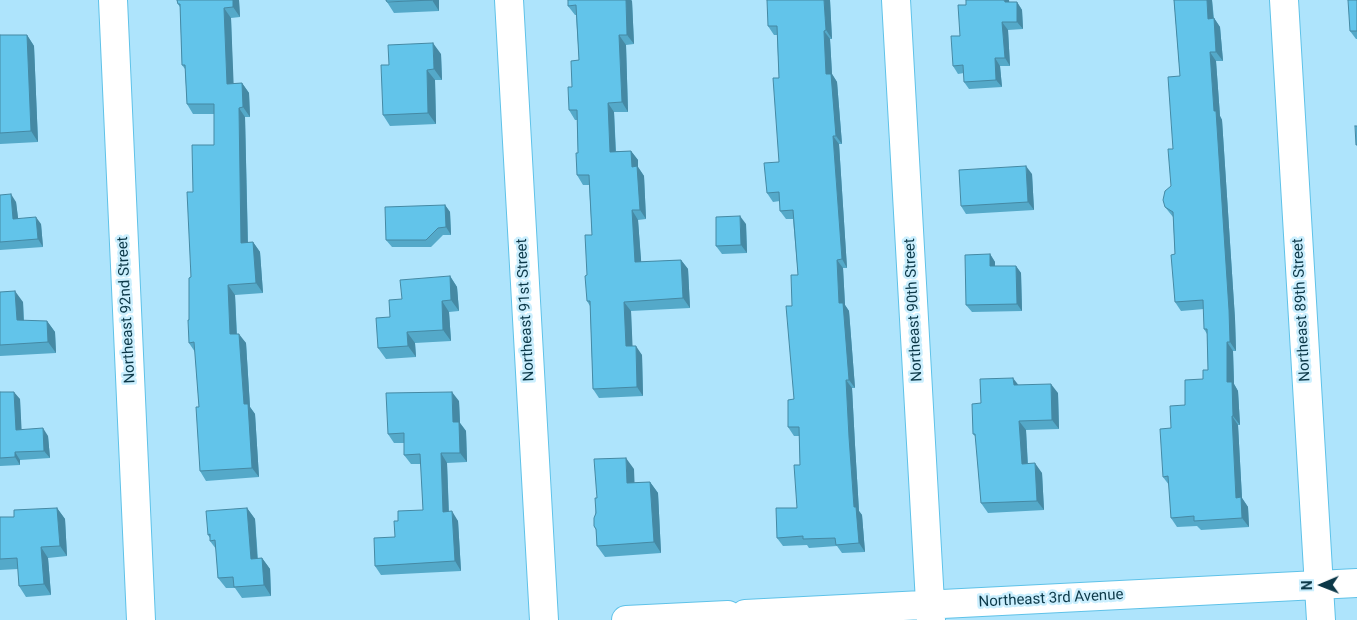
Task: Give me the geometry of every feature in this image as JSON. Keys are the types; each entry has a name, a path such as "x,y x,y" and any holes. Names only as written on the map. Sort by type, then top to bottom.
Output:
{"street":[{"name":"Northeast 92nd Street","path":"113,0 142,620"},
{"name":"Northeast 91st Street","path":"508,0 544,620"},
{"name":"Northeast 90th Street","path":"896,0 931,612"},
{"name":"Northeast 89th Street","path":"1284,0 1321,620"},
{"name":"Northeast 3rd Avenue","path":"626,620 736,614 931,612 1357,583"}],"building":[{"path":"177,0 233,0 233,7 224,8 227,84 242,83 243,107 239,108 241,243 253,242 256,283 228,285 230,334 239,334 244,404 248,404 252,468 200,471 196,407 199,407 194,342 189,343 189,278 191,277 187,192 193,192 192,145 214,145 214,104 187,104 185,65 182,65 180,4 178,4"},
{"path":"386,0 432,0 387,2"},
{"path":"568,0 626,0 627,35 619,35 622,102 608,103 610,152 631,151 632,167 637,166 640,210 632,210 635,262 681,260 683,298 624,302 626,346 636,346 637,387 593,389 590,301 587,301 585,276 587,275 585,235 592,235 589,175 577,175 577,110 569,110 568,87 572,87 571,61 579,60 576,5 568,6"},
{"path":"767,0 824,0 826,74 831,74 836,136 833,136 842,259 837,260 839,303 843,303 849,380 846,380 849,437 854,507 856,507 859,543 836,545 835,538 803,539 803,536 777,538 776,508 797,508 794,465 800,465 799,427 788,427 788,400 794,399 786,306 792,306 791,275 798,275 793,210 780,211 779,192 767,193 764,163 779,162 773,78 779,78 777,26 768,26"},
{"path":"966,0 1017,2 1017,22 1002,22 1005,58 995,58 996,80 964,82 963,65 953,66 951,36 960,36 958,5 966,5"},
{"path":"1174,0 1207,0 1208,19 1214,18 1216,52 1210,52 1214,111 1216,111 1229,310 1230,342 1227,342 1227,382 1232,382 1236,498 1241,497 1242,518 1194,521 1194,516 1171,518 1168,476 1163,477 1160,429 1171,428 1170,406 1185,405 1185,380 1203,379 1203,370 1208,370 1207,329 1204,329 1203,300 1175,302 1171,255 1175,254 1173,212 1165,207 1163,200 1165,191 1171,186 1168,149 1173,149 1168,77 1180,76"},
{"path":"1348,0 1357,0 1357,31 1350,31"},
{"path":"0,35 27,35 31,131 0,133"},
{"path":"433,43 434,69 427,70 428,113 383,115 381,65 389,65 388,45"},
{"path":"1355,126 1357,126 1357,145 1356,145"},
{"path":"1026,166 1028,202 961,206 959,170"},
{"path":"11,194 13,219 36,217 38,239 0,242 0,195"},
{"path":"445,205 446,227 438,228 426,240 386,240 385,207"},
{"path":"740,216 741,245 716,246 716,217"},
{"path":"990,254 990,266 1016,266 1017,304 966,305 965,255"},
{"path":"450,276 451,300 442,301 443,330 407,332 408,346 378,348 376,318 390,317 389,300 402,299 400,280"},
{"path":"15,291 17,320 47,321 48,342 0,345 0,292"},
{"path":"1013,378 1014,385 1051,384 1052,420 1019,421 1022,464 1035,463 1037,501 981,503 975,434 973,434 972,404 981,403 980,379"},
{"path":"0,392 14,392 16,430 43,428 44,451 15,452 15,457 0,458"},
{"path":"452,392 453,422 459,422 460,453 441,453 443,512 452,511 455,561 375,566 374,538 395,537 394,521 398,521 398,511 423,510 420,454 404,455 404,433 388,434 386,393"},
{"path":"626,458 627,483 650,482 654,542 597,546 596,529 594,526 596,513 595,498 597,498 594,459"},
{"path":"57,508 60,546 41,547 44,584 19,586 17,558 0,559 0,517 14,517 14,510"},
{"path":"247,508 251,559 262,558 264,585 234,587 233,577 218,578 215,540 210,541 210,534 208,535 206,511"}]}
